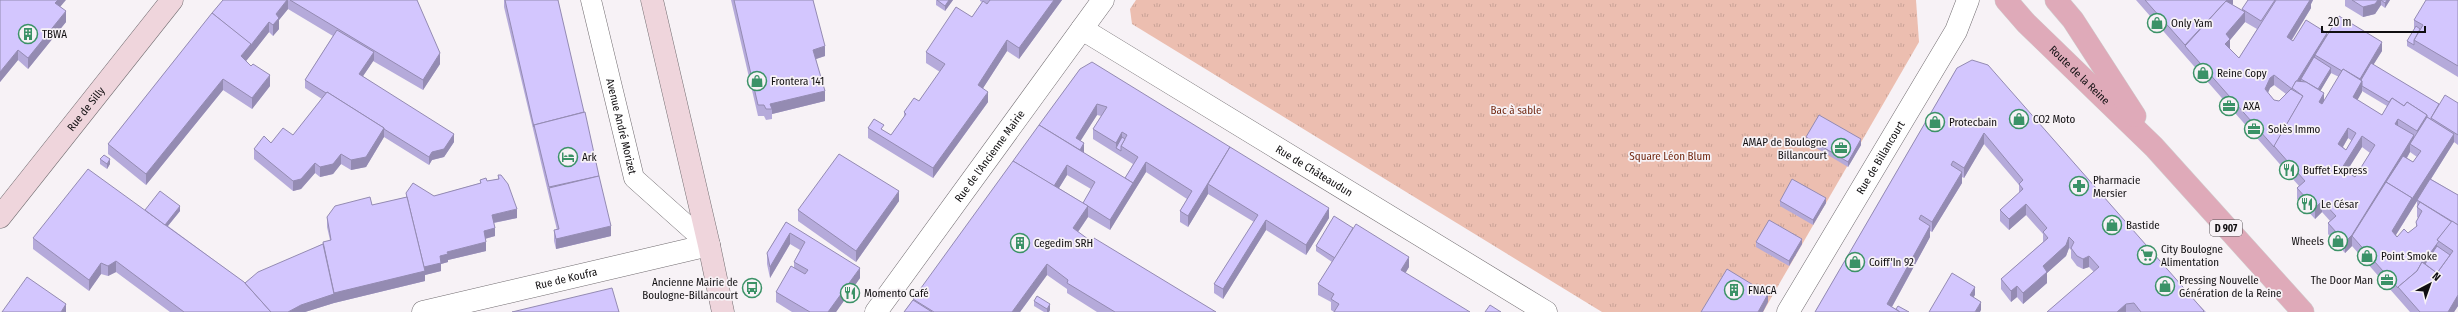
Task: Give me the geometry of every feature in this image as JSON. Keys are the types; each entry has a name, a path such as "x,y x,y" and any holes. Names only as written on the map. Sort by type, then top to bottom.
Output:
{"main road":[{"name":"Rue de Silly","path":"0,217 172,0"},
{"path":"652,0 709,245 723,312"},
{"name":"Route de la Reine","path":"2006,0 2026,22 2154,147 2300,311"},
{"name":"Route de la Reine","path":"2056,0 2073,20 2154,147"}],"street":[{"name":"Rue de l'Ancienne Mairie","path":"876,312 1103,0"},
{"name":"Rue de Billancourt","path":"1788,312 1956,31 1968,0"},
{"name":"Rue de Châteaudun","path":"1082,29 1546,312"},
{"name":"Rue de Koufra","path":"423,312 709,245"}],"lane":[{"name":"Avenue André Morizet","path":"591,0 634,178 709,245"}],"green space":[{"name":"Square Léon Blum","path":"1136,0 1916,0 1919,42 1763,312 1602,312 1132,24 1130,9"}],"building":[{"name":"TBWA","path":"0,0 58,0 55,3 66,11 28,58 18,50 0,72"},
{"path":"223,0 287,0 276,14 279,18 273,25 269,22 251,45 212,13"},
{"path":"290,0 417,0 440,53 423,80"},
{"path":"505,0 558,0 584,112 534,125 534,127"},
{"path":"734,0 813,0 825,46 813,50 825,91 770,104 772,109 766,109 764,105 758,105"},
{"path":"937,0 949,0 945,6"},
{"path":"990,0 1054,0 1019,48 1007,40 978,85 988,92 933,168 868,128 874,119 884,125 881,129 891,135 906,114 904,112 914,98 919,101 945,64 926,52 956,7 972,17 983,1 987,4"},
{"path":"2145,0 2227,0 2185,45"},
{"path":"2248,0 2275,0 2261,21 2242,9"},
{"path":"2276,0 2310,0 2287,37 2293,41 2306,20 2327,33 2292,89 2274,75 2270,78 2265,89 2274,100 2279,101 2291,89 2303,96 2274,147 2185,46 2226,1 2245,12 2226,34 2230,39 2225,44 2239,58"},
{"path":"2352,0 2378,0 2375,4 2363,7"},
{"path":"2426,0 2458,0 2458,66 2414,40 2423,25 2414,20"},
{"path":"212,13 251,44 241,56 251,66 253,64 270,75 252,98 223,79 146,174 108,144"},
{"path":"2339,16 2382,42 2360,79 2343,69 2342,71 2315,55"},
{"path":"2416,26 2420,29 2414,40 2414,45 2407,41"},
{"path":"337,30 374,52 359,74 454,134 444,149 432,152 429,157 327,92 326,93 305,80"},
{"path":"2314,57 2331,68 2318,89 2301,79"},
{"path":"1972,60 1988,65 2204,311 2203,312 2141,312 2134,303 2126,304 2117,312 2047,312 2099,267 2089,256 2083,259 2077,256 2071,248 2074,242 2069,237 2066,245 2043,266 2047,272 2023,293 2017,286 2011,291 2001,279 2048,238 2043,232 2047,228 2026,204 2009,219 2000,210 2023,189 2019,184 2023,180 1984,133 1964,168 1953,161 1951,165 1962,172 1932,222 1921,215 1919,219 1930,226 1887,304 1900,312 1815,312 1957,68"},
{"path":"1092,62 1230,147 1188,216 1180,211 1192,191 1146,162 1133,183 1125,178 1138,157 1121,146 1127,135 1122,132 1116,143 1093,129 1107,107 1097,104 1076,138 1084,143 1080,150 1039,125 1080,69"},
{"path":"2371,63 2439,104 2431,120 2427,117 2427,115 2407,102 2404,106 2392,98 2389,102 2362,86 2361,80"},
{"path":"2343,69 2362,81 2353,97 2382,115 2392,98 2404,106 2407,102 2427,115 2417,131 2398,119 2395,124 2414,135 2352,235 2345,242 2328,223 2336,216 2322,201 2315,208 2297,188 2305,181 2274,146 2303,96 2292,88 2296,81 2306,82 2324,93 2319,102 2322,104","holes":["2348,128 2356,133 2346,150 2338,144","2362,136 2375,145 2355,177 2342,168"]},
{"path":"327,92 384,128 366,157 351,160 341,154 333,164 320,167 315,163 301,179 293,181 254,149 264,136 271,143 283,128 293,135"},
{"path":"2445,95 2458,103 2458,135 2431,118"},
{"path":"585,112 599,176 549,187 534,125"},
{"path":"1819,115 1861,139 1848,162 1806,137"},
{"path":"2427,117 2454,134 2412,199 2386,182 2403,156 2413,162 2421,151 2410,144"},
{"path":"1039,125 1133,183 1110,220 1083,203 1095,182 1067,165 1054,186 1013,161"},
{"path":"1122,137 1125,139 1121,146 1121,151 1116,148"},
{"path":"1230,147 1329,208 1306,245 1266,220 1223,289 1214,284 1258,215 1208,184"},
{"path":"839,154 899,191 856,251 798,210"},
{"path":"104,155 110,159 107,164 100,159"},
{"name":"Cegedim SRH","path":"1013,161 1088,206 1073,228 1092,242 1094,238 1216,312 1115,312 1067,283 1068,280 1047,264 1012,312 934,312 913,299"},
{"path":"88,169 244,282 271,312 184,312 116,261 108,266 101,263 89,280 33,238"},
{"path":"498,175 501,175 508,184 517,209 492,215 495,228 484,231 486,242 447,252 448,254 440,256 441,263 424,267 406,193 413,183 434,196 481,183 480,180 486,178 487,181 499,179"},
{"path":"599,176 611,226 556,239 554,230 559,229 549,188"},
{"path":"1792,179 1826,198 1813,220 1780,201"},
{"path":"2430,179 2458,195 2458,225 2417,200"},
{"path":"2386,182 2412,198 2392,231 2397,237 2404,229 2408,233 2417,226 2416,222 2422,211 2417,207 2420,202 2452,222 2437,240 2439,241 2423,263 2422,262 2417,271 2398,288 2352,236"},
{"path":"160,191 180,206 165,225 145,210"},
{"path":"370,197 372,205 407,197 425,271 334,293 323,242 331,240 327,217 335,206"},
{"path":"1334,216 1353,228 1335,258 1316,246"},
{"path":"1769,220 1802,239 1789,261 1756,242"},
{"path":"2452,221 2458,225 2458,295 2448,312 2420,312 2398,287 2417,271 2422,262 2437,273 2453,251 2437,240"},
{"path":"786,222 860,268 828,312 810,312 776,292 791,266 805,274 808,270 794,262 805,242 790,233 770,267 767,253"},
{"path":"1356,224 1409,257 1401,270 1470,312 1334,312 1339,304 1331,299 1334,294 1318,284"},
{"path":"323,244 334,294 301,305 288,312 271,312 245,283 258,272"},
{"path":"2437,246 2450,255 2437,273 2425,264"},
{"name":"FNACA","path":"1727,269 1768,294 1758,312 1701,312"},
{"path":"1952,273 1975,287 1970,295 1981,302 1975,312 1929,312"},
{"path":"27,277 66,304 61,312 2,312"},
{"path":"612,288 619,312 512,312"},
{"path":"1037,296 1050,304 1047,309 1034,301"},
{"path":"913,300 932,312 904,312"},
{"path":"1490,305 1501,312 1485,312"},
{"path":"1898,306 1909,312 1900,312 1896,309"}],"place":[{"name":"Only Yam","path":"2157,23"},
{"name":"TBWA","path":"28,34"},
{"name":"Reine Copy","path":"2203,73"},
{"name":"Frontera 141","path":"757,81"},
{"name":"AXA","path":"2229,106"},
{"name":"CO2 Moto","path":"2019,119"},
{"name":"Protecbain","path":"1935,122"},
{"name":"Solès Immo","path":"2254,129"},
{"name":"AMAP de Boulogne Billancourt","path":"1841,148"},
{"name":"Ark","path":"568,157"},
{"name":"Buffet Express","path":"2289,170"},
{"name":"Pharmacie Mersier","path":"2079,186"},
{"name":"Le César","path":"2307,204"},
{"name":"Bastide","path":"2112,225"},
{"name":"Wheels","path":"2338,241"},
{"name":"Cegedim SRH","path":"1020,243"},
{"name":"City Boulogne Alimentation","path":"2147,255"},
{"name":"Point Smoke","path":"2367,256"},
{"name":"Coiff'In 92","path":"1855,262"},
{"name":"The Door Man","path":"2387,280"},
{"name":"Pressing Nouvelle Génération de la Reine","path":"2165,286"},
{"name":"Ancienne Mairie de Boulogne-Billancourt","path":"752,288"},
{"name":"FNACA","path":"1734,290"},
{"name":"Momento Café","path":"850,293"}],"park label":[{"name":"Bac à sable","path":"1516,110"}]}
